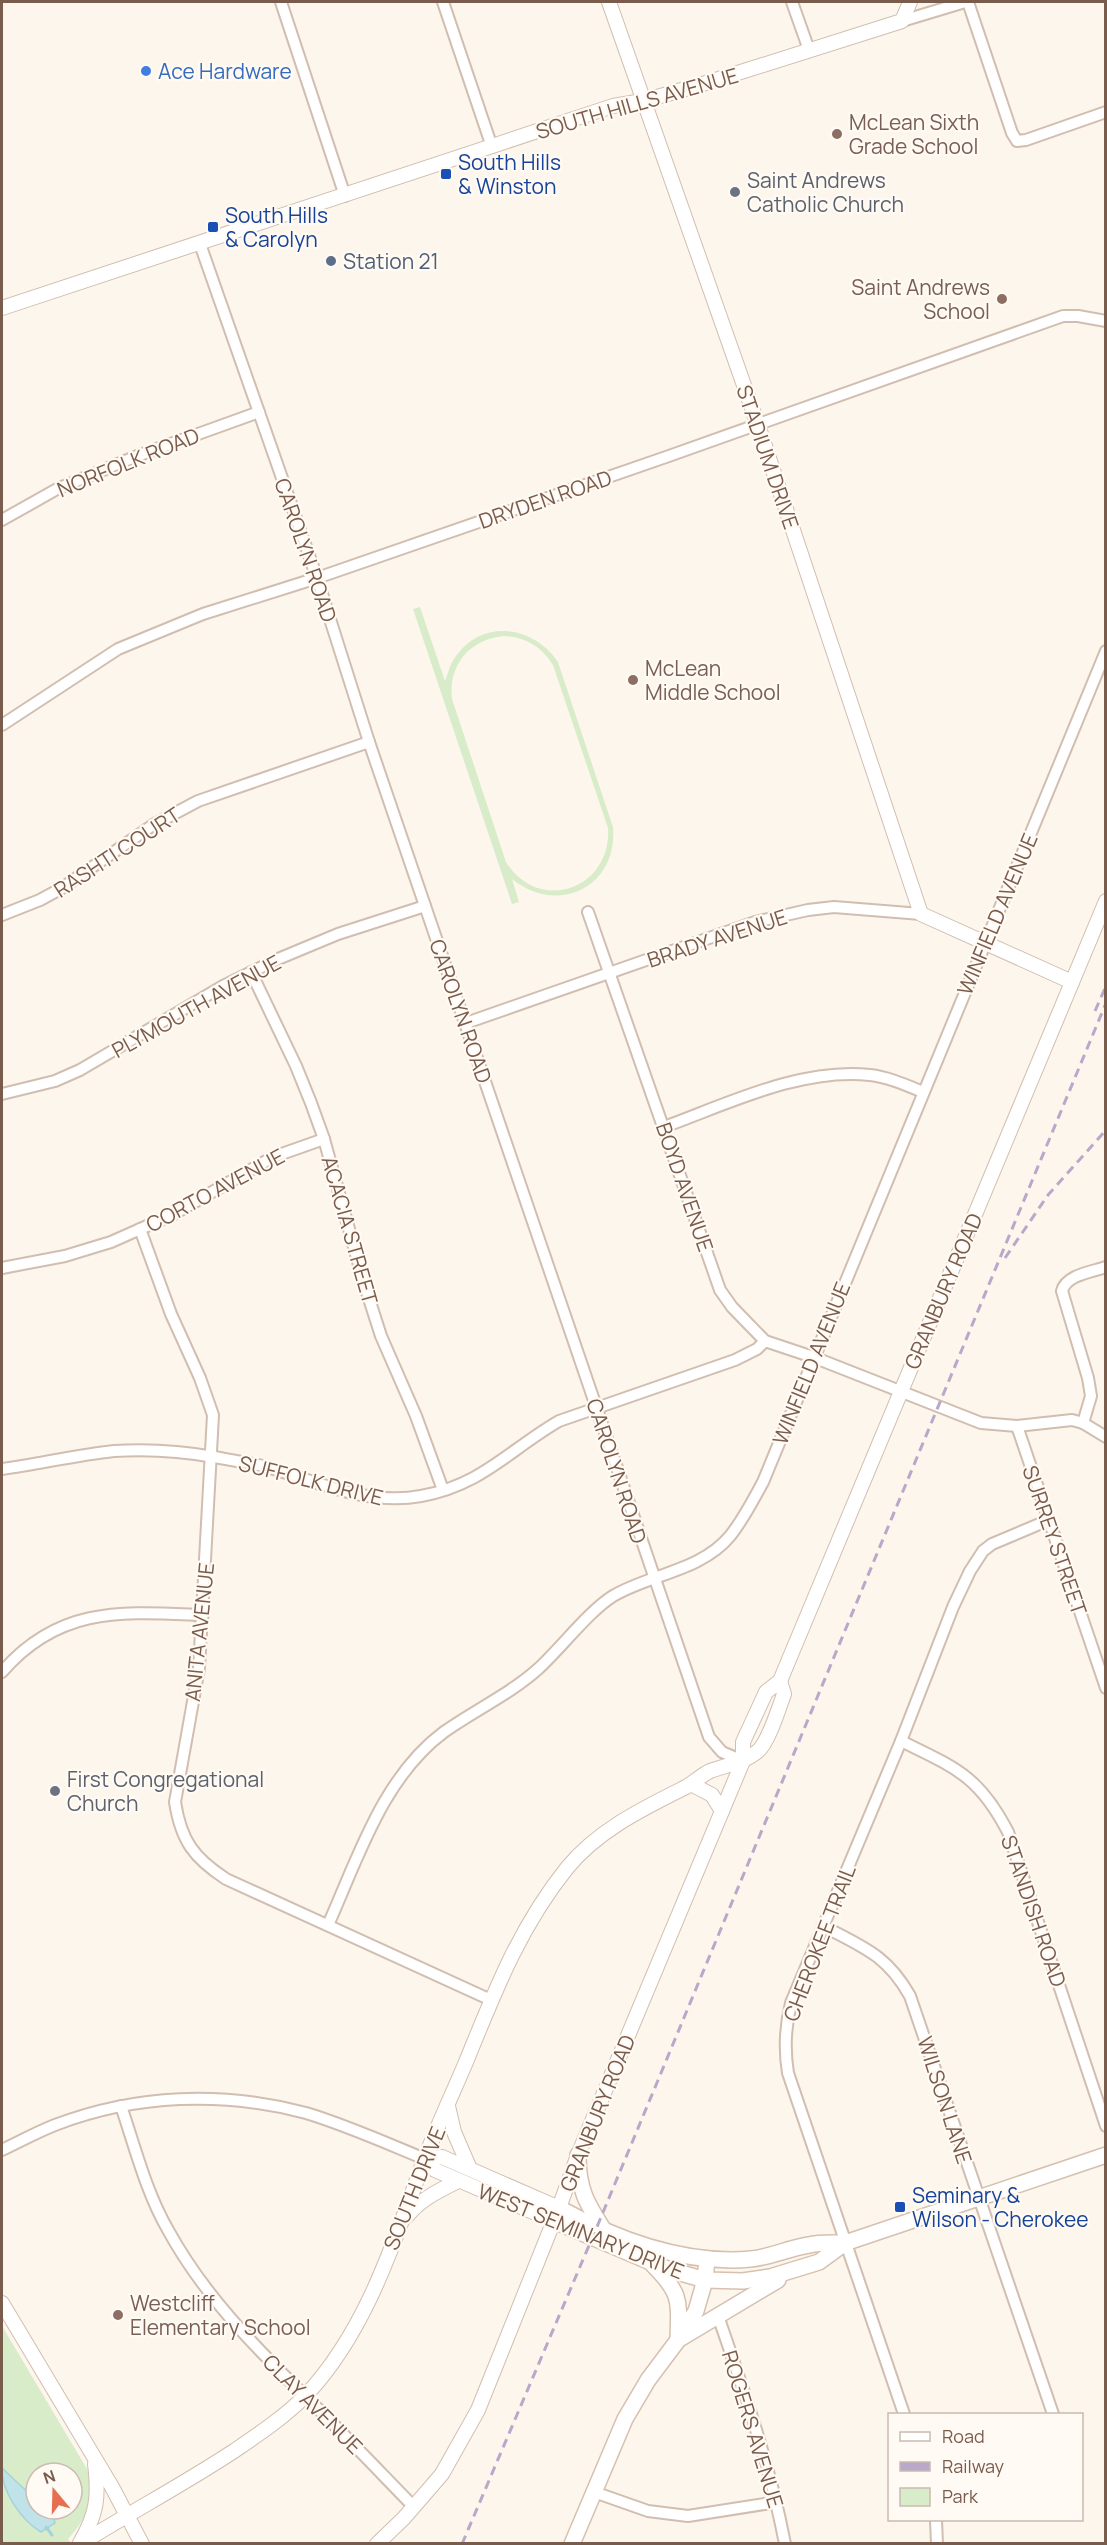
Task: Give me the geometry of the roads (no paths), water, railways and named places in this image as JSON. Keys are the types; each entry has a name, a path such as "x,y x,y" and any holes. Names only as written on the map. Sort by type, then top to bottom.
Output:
{"main road":[{"path":"578,2155 578,2178 585,2199 605,2232"},
{"name":"WEST SEMINARY DRIVE","path":"556,2214 637,2244 707,2259 749,2259 772,2256 810,2244 845,2242 1106,2155"},
{"name":"WEST SEMINARY DRIVE","path":"556,2214 648,2261 705,2280 743,2281 770,2277 819,2262 845,2242"},
{"path":"572,2544 628,2412 696,2311 705,2280 707,2259"},
{"path":"648,2261 675,2289 679,2305 678,2340"},
{"path":"678,2340 795,2270"}],"street":[{"path":"280,2 345,196"},
{"path":"443,2 492,147"},
{"name":"STADIUM DRIVE","path":"609,2 758,425 921,914"},
{"path":"792,2 809,50"},
{"path":"902,21 910,2"},
{"path":"967,2 1012,133 1017,141 1026,140 1106,112"},
{"name":"SOUTH HILLS AVENUE","path":"2,308 613,106 643,101 967,2"},
{"name":"CAROLYN ROAD","path":"200,244 316,578 369,742 653,1579 709,1737 722,1752 743,1761"},
{"name":"DRYDEN ROAD","path":"2,725 118,649 203,614 316,578 758,425 1063,316 1106,321"},
{"name":"NORFOLK ROAD","path":"2,520 67,484 259,412"},
{"name":"WINFIELD AVENUE","path":"328,1925 374,1822 405,1769 443,1732 501,1697 537,1669 612,1596 708,1555 729,1537 763,1482 1106,651"},
{"name":"RASHTI COURT","path":"2,915 40,900 62,888 153,825 198,801 369,742"},
{"name":"GRANBURY ROAD","path":"377,2544 414,2507 442,2474 478,2410 578,2155 743,1761 743,1742 766,1692 780,1681 1106,901"},
{"name":"PLYMOUTH AVENUE","path":"2,1094 55,1081 80,1070 251,972 338,934 425,906"},
{"name":"BRADY AVENUE","path":"466,1023 755,922 808,910 856,908 921,914 1072,982"},
{"name":"BOYD AVENUE","path":"588,912 720,1290 732,1307 765,1341 813,1357"},
{"name":"ACACIA STREET","path":"251,972 296,1066 324,1140 381,1336 416,1416 443,1490"},
{"path":"664,1127 792,1081 846,1074 870,1075 891,1079 923,1092"},
{"name":"CORTO AVENUE","path":"2,1268 65,1256 111,1242 174,1214 273,1156 324,1140"},
{"name":"ANITA AVENUE","path":"141,1230 171,1314 201,1378 213,1414 199,1668 175,1802 177,1817 187,1845 206,1866 226,1879 491,2000"},
{"path":"1083,1423 1091,1396 1088,1378 1062,1298 1063,1285 1072,1278 1106,1267"},
{"name":"SUFFOLK DRIVE","path":"2,1469 114,1451 154,1451 212,1456 264,1467 363,1497 395,1500 443,1490 481,1475 501,1463 538,1433 559,1421 735,1360 757,1349 765,1341"},
{"path":"813,1357 981,1423 1017,1426 1072,1420 1083,1423 1106,1437"},
{"name":"SURREY STREET","path":"1017,1426 1106,1688"},
{"name":"CHEROKEE TRAIL","path":"903,2413 788,2073 784,2050 785,2026 791,2003 970,1571 983,1551 992,1544 1049,1520"},
{"path":"2,1672 36,1642 61,1628 95,1616 125,1612 203,1614"},
{"name":"GRANBURY ROAD","path":"743,1761 761,1750 784,1694 780,1681"},
{"name":"STANDISH ROAD","path":"901,1742 962,1773 994,1805 1003,1823 1040,1925 1106,2126"},
{"name":"SOUTH DRIVE","path":"80,2544 187,2482 236,2450 305,2396 342,2349 353,2329 402,2222 425,2158 510,1955 535,1911 569,1866 590,1845 628,1817 691,1784 708,1772 743,1761"},
{"path":"691,1784 712,1795 722,1811"},
{"name":"WILSON LANE","path":"823,1926 871,1950 901,1980 917,2015 1052,2413"},
{"name":"WEST SEMINARY DRIVE","path":"2,2150 69,2120 121,2106 172,2099 244,2100 307,2114 425,2158 442,2157 556,2214"},
{"name":"CLAY AVENUE","path":"121,2106 143,2173 166,2227 217,2303 273,2365 414,2507"},
{"path":"448,2106 454,2132 470,2169"},
{"name":"WEST SEMINARY DRIVE","path":"425,2158 435,2170 458,2181 556,2214"},
{"path":"402,2222 416,2205 433,2193 458,2181"},
{"path":"2,2303 95,2459 142,2544"},
{"name":"ROGERS AVENUE","path":"718,2316 762,2447 777,2502 784,2544"},
{"path":"80,2544 96,2507 98,2486 95,2459"},
{"path":"594,2492 648,2511 688,2516 777,2502"},
{"path":"936,2521 937,2544"}],"water":[{"path":"2,2468 24,2489 24,2518 9,2495"},
{"path":"27,2521 54,2521 55,2523 41,2532"}],"waterway":[{"path":"46,2527 52,2535"}],"railway":[{"path":"1095,1011 1106,986"},
{"path":"462,2544 599,2222 1106,1003"},
{"path":"1005,1258 1048,1195 1106,1130"}],"place":[{"name":"Ace Hardware","path":"146,71"},
{"name":"McLean Sixth Grade School","path":"837,134"},
{"name":"South Hills & Winston","path":"446,174"},
{"name":"Saint Andrews Catholic Church","path":"735,192"},
{"name":"South Hills & Carolyn","path":"213,227"},
{"name":"Station 21","path":"331,261"},
{"name":"Saint Andrews School","path":"1002,299"},
{"name":"McLean Middle School","path":"633,680"},
{"name":"First Congregational Church","path":"55,1791"},
{"name":"Seminary & Wilson - Cherokee","path":"900,2207"},
{"name":"Westcliff Elementary School","path":"118,2315"}]}
